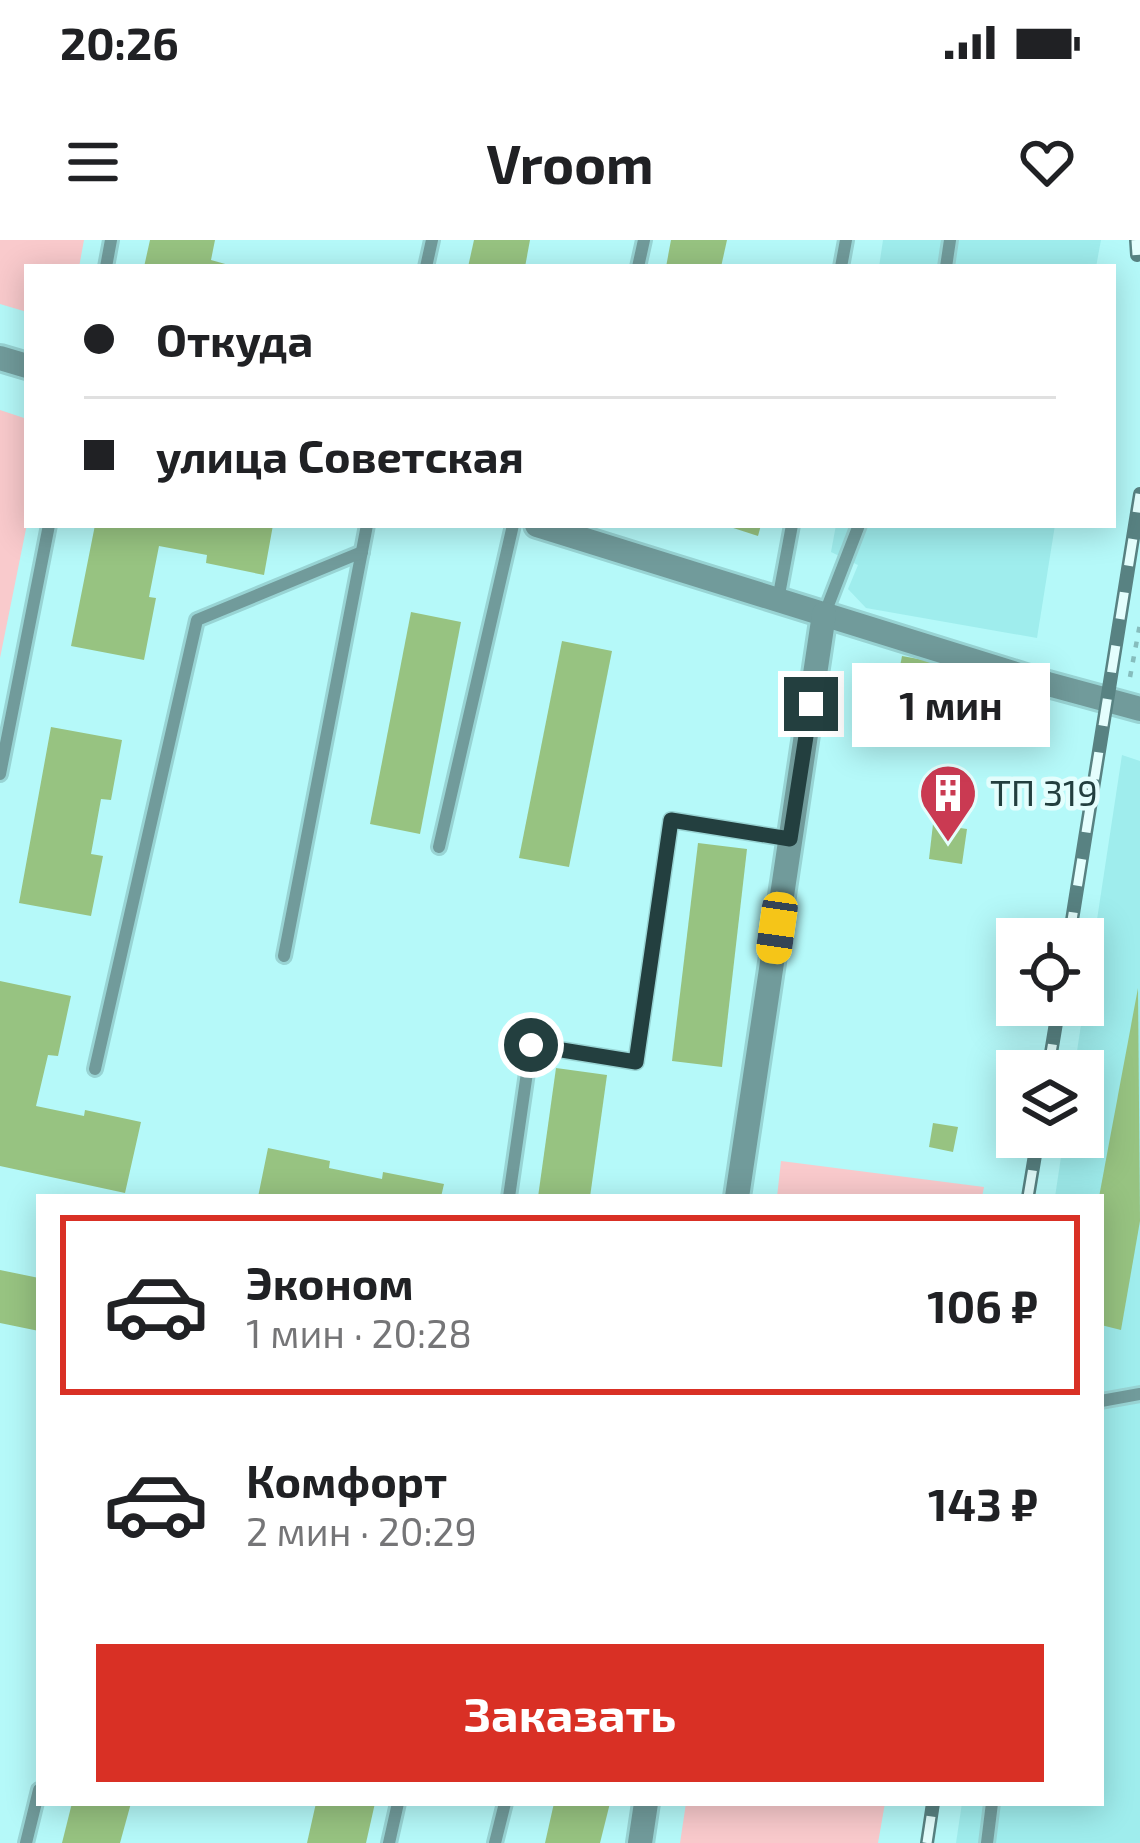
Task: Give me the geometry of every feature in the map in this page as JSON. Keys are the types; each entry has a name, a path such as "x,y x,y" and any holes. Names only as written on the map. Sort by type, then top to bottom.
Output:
{"street":[{"path":"553,528 1048,684 1132,706"},
{"path":"736,1194 824,614"},
{"path":"640,1843 646,1806"}],"lane":[{"path":"0,774 48,528"},
{"path":"284,956 366,528"},
{"path":"439,848 511,528"},
{"path":"778,600 791,528"},
{"path":"824,614 858,528"},
{"path":"94,1070 197,620 362,552"},
{"path":"509,1194 531,1045 636,1062 671,820 790,839"},
{"path":"1104,1400 1140,1394"},
{"path":"26,1843 36,1802"},
{"path":"389,1843 397,1806"},
{"path":"495,1843 505,1806"},
{"path":"987,1843 992,1806"}],"path":[{"path":"1132,706 1140,624"}],"shaded area":[{"path":"0,240 84,240 80,264 24,264 24,311 0,304"},
{"path":"883,240 1101,240 1097,264 879,264"},
{"path":"0,410 24,418 26,528 0,658"},
{"path":"835,528 1055,528 1037,638 866,608 848,589 858,565 831,552"},
{"path":"1122,755 1140,761 1140,1843 956,1843 962,1806 1104,1806 1104,1194 1055,1194 1061,1158 1104,1158 1104,1050 1077,1050 1081,1026 1104,1026 1104,918 1097,918"},
{"path":"781,1161 984,1187 983,1194 777,1194"},
{"path":"686,1806 884,1806 878,1843 680,1843"}],"building":[{"path":"150,240 215,240 211,260 225,264 145,264"},
{"path":"474,240 530,240 526,264 469,264"},
{"path":"671,240 727,240 722,264 667,264"},
{"path":"94,528 272,528 264,575 206,563 207,555 159,546 149,597 156,598 144,660 71,646"},
{"path":"733,528 760,528 758,536"},
{"path":"411,612 461,622 420,834 370,824"},
{"path":"562,641 612,651 569,867 519,858"},
{"path":"902,656 940,663 934,694 896,687"},
{"path":"51,727 122,740 111,800 101,799 91,854 103,856 91,916 19,903"},
{"name":"ТП 319","path":"933,824 967,829 962,864 929,859"},
{"path":"698,843 747,849 722,1067 672,1061"},
{"path":"0,981 71,996 58,1056 48,1055 36,1106 141,1122 125,1193 0,1166"},
{"path":"1138,988 1140,1221 1121,1330 1104,1326 1104,1194 1100,1194"},
{"path":"556,1068 607,1075 590,1194 538,1194"},
{"path":"933,1123 958,1127 953,1152 929,1147"},
{"path":"268,1148 330,1161 329,1168 382,1179 383,1172 444,1184 442,1194 259,1194"},
{"path":"0,1270 36,1277 36,1330 0,1323"},
{"path":"71,1806 130,1806 120,1843 62,1843"},
{"path":"315,1806 374,1806 366,1843 307,1843"},
{"path":"553,1806 609,1806 600,1843 545,1843"}],"railway":[{"path":"1136,240 1137,255"},
{"path":"1072,918 1140,494"},
{"path":"1052,1050 1056,1026"},
{"path":"1028,1194 1034,1158"},
{"path":"927,1843 933,1806"}],"place":[{"name":"ТП 319","path":"948,844"}],"route":[{"path":"531,1045 636,1062 671,820 790,839 811,704"}]}
